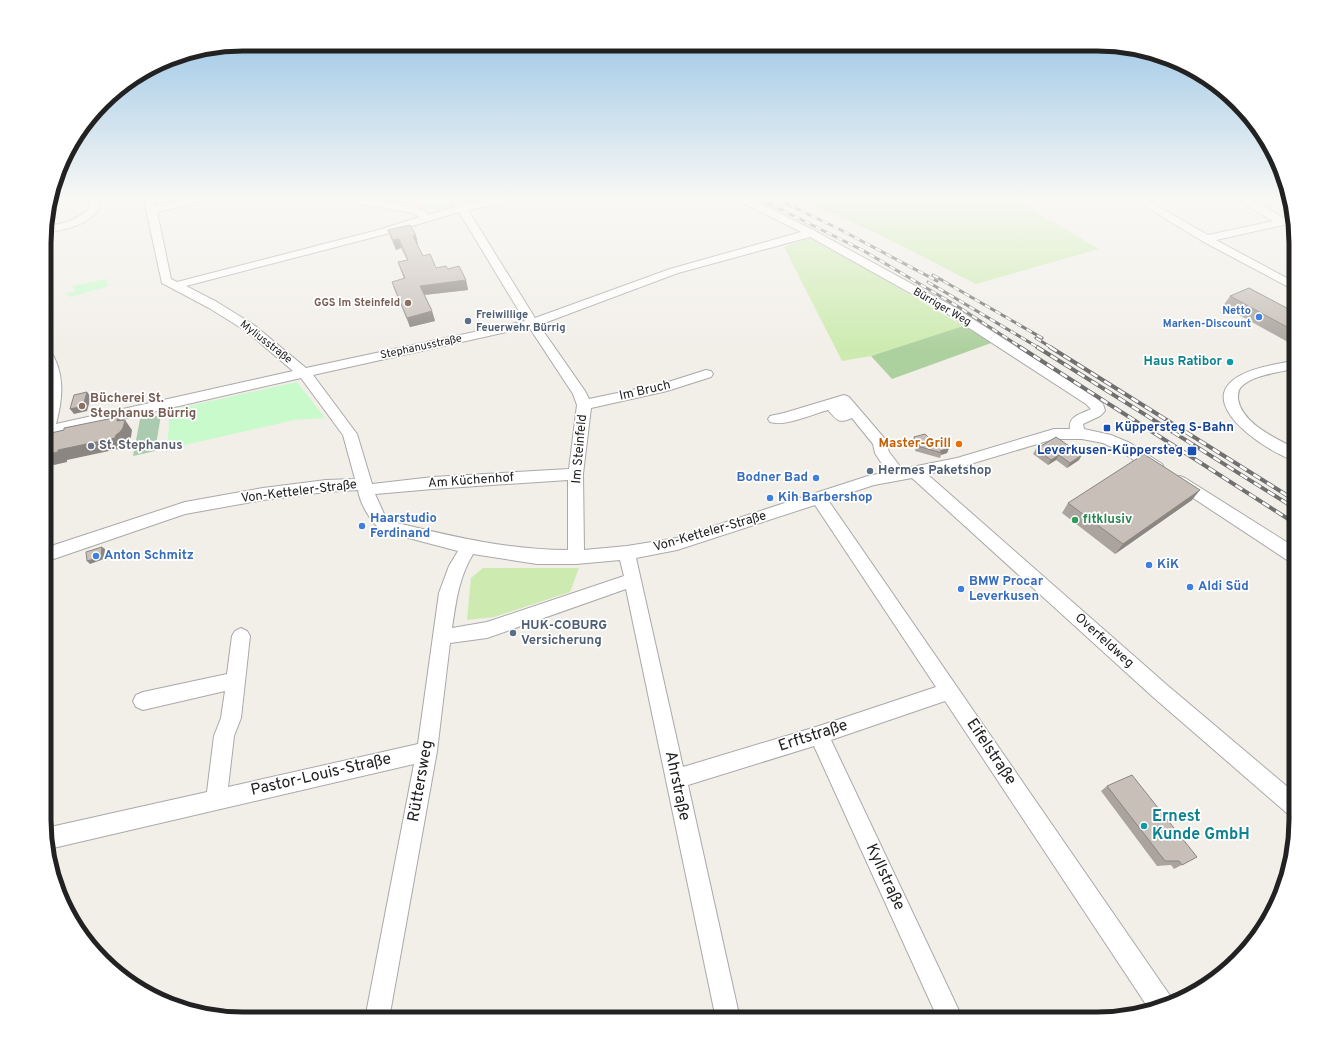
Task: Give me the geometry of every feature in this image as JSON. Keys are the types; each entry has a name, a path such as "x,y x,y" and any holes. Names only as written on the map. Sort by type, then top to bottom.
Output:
{"street":[{"path":"159,250 166,281 174,286 311,250"},
{"name":"Im Steinfeld","path":"487,250 532,323 580,394 584,405 576,474 576,557"},
{"name":"Stephanusstraße","path":"51,432 304,373 532,323 674,271 751,250"},
{"name":"Bürriger Weg","path":"841,250 950,310 1091,401 1098,407 1098,411 1094,415 1078,420 1076,423 1077,433"},
{"path":"1225,250 1289,284"},
{"name":"Myliusstraße","path":"174,286 213,305 250,328 304,373 333,414 350,434 364,487"},
{"path":"51,363 56,381 51,413"},
{"path":"1289,366 1251,376 1238,383 1231,393 1231,398 1234,410 1248,426 1289,452"},
{"name":"Im Bruch","path":"584,405 667,386 706,374"},
{"name":"Overfeldweg","path":"775,419 785,418 844,400 880,443 882,452 1289,802"},
{"name":"Von-Ketteler-Straße","path":"51,553 185,508 326,486 364,487 379,520 388,527 469,547 537,557 576,557 627,553 678,544 820,499 873,480 957,463 1044,436 1077,433 1099,436 1125,447 1289,553"},
{"name":"Am Küchenhof","path":"364,487 376,488 576,474"},
{"name":"Eifelstraße","path":"820,499 1159,1002"},
{"name":"Rüttersweg","path":"378,1012 427,751 448,593 457,566 469,547"},
{"name":"Ahrstraße","path":"627,553 726,1012"},
{"path":"441,637 488,630 633,580"},
{"path":"216,799 224,736 231,718 241,636"},
{"path":"143,701 236,680"},
{"name":"Erftstraße","path":"676,779 819,735 950,691"},
{"name":"Kyllstraße","path":"819,735 948,1012"},
{"name":"Pastor-Louis-Straße","path":"52,838 427,751"}],"green space":[{"path":"785,250 834,250 963,326 871,356 842,361"},
{"path":"909,250 1097,250 976,284"},
{"path":"106,279 109,286 70,297 65,294 75,291 72,286"},
{"path":"963,326 994,342 892,379 871,356"},
{"path":"297,382 325,418 294,420 167,449 170,410"},
{"path":"161,415 155,451 133,456 140,419"},
{"path":"483,568 579,568 570,592 494,617 467,620 471,578"}],"building":[{"path":"404,250 420,250 423,256 430,254 436,268 446,266 448,269 459,266 466,280 420,286 432,311 407,318 392,282 405,278 398,262 408,260"},
{"path":"1249,288 1289,309 1289,328 1230,296"},
{"path":"87,392 83,406 70,409 74,395"},
{"path":"118,417 117,421 125,420 123,428 115,438 58,450 58,452 51,454 51,433 64,430 64,428"},
{"path":"925,434 932,441 941,439 949,448 940,451 942,453 917,446 920,445 914,437"},
{"path":"1056,437 1082,455 1070,463 1059,455 1051,460 1036,449"},
{"path":"1144,454 1200,490 1123,544 1068,503"},
{"path":"102,547 101,557 87,561 86,552"},
{"name":"Ernest Kunde GmbH","path":"1132,775 1197,857 1182,865 1179,861 1165,861 1107,786"}],"railway":[{"path":"861,250 957,306 1022,348"},
{"path":"878,250 937,281"},
{"path":"933,275 1042,338"},
{"path":"928,282 1039,348"},
{"path":"1036,338 1052,348"},
{"path":"1020,347 1289,520"},
{"path":"1037,347 1289,505"},
{"path":"1050,347 1289,497"}],"place":[{"name":"GGS Im Steinfeld","path":"408,303"},
{"name":"Netto Marken-Discount","path":"1259,317"},
{"name":"Freiwillige Feuerwehr Bürrig","path":"468,321"},
{"name":"Haus Ratibor","path":"1230,362"},
{"name":"Bücherei St. Stephanus Bürrig","path":"82,406"},
{"name":"Küppersteg S-Bahn","path":"1107,428"},
{"name":"Master-Grill","path":"959,444"},
{"name":"St. Stephanus","path":"91,446"},
{"name":"Leverkusen-Küppersteg","path":"1192,451"},
{"name":"Hermes Paketshop","path":"870,471"},
{"name":"Bodner Bad","path":"816,478"},
{"name":"Kih Barbershop","path":"770,498"},
{"name":"fitklusiv","path":"1075,520"},
{"name":"Haarstudio Ferdinand","path":"362,526"},
{"name":"Anton Schmitz","path":"96,556"},
{"name":"KiK","path":"1149,565"},
{"name":"Aldi Süd","path":"1190,587"},
{"name":"BMW Procar Leverkusen","path":"961,589"},
{"name":"HUK-COBURG Versicherung","path":"513,633"},
{"name":"Ernest Kunde GmbH","path":"1144,826"}]}
